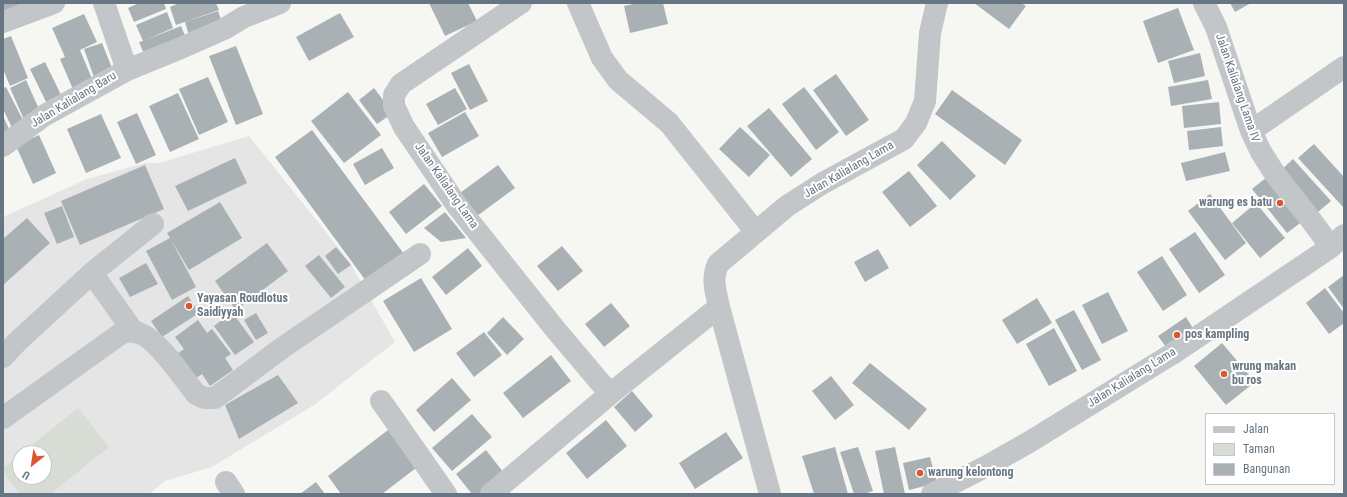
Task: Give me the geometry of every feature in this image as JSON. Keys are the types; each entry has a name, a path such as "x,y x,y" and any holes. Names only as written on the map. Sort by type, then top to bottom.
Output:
{"street":[{"path":"3,22 54,3"},
{"name":"Jalan Kalialang Baru","path":"104,3 127,70"},
{"name":"Jalan Kalialang Baru","path":"3,146 45,115 127,70 224,29 241,10 280,3"},
{"name":"Jalan Kalialang Lama","path":"521,3 401,84 394,95 394,106 404,127 458,207 555,329 610,394"},
{"path":"578,3 602,58 618,80 669,123 755,231"},
{"name":"Jalan Kalialang Lama","path":"770,494 719,307 714,281 714,272 718,264 755,231 787,206 823,183 904,139 916,124 925,101 930,32 937,3"},
{"name":"Jalan Kalialang Lama IV","path":"1204,3 1216,26 1251,131 1261,152 1275,174 1308,216 1337,241"},
{"path":"1251,131 1344,67"},
{"path":"3,357 7,351 92,273 153,224"},
{"name":"Jalan Kalialang Lama","path":"932,494 988,466 1031,441 1172,354 1337,241"},
{"path":"3,418 123,332 133,331 142,334 153,341 196,394 204,398 215,398 282,348 420,254"},
{"path":"92,273 133,331"},
{"path":"491,494 610,394 719,307"},
{"path":"381,402 446,494"}],"shaded area":[{"name":"Yayasan Roudlotus Saidiyyah","path":"249,136 349,261 395,342 314,405 212,467 165,481 149,494 3,494 3,217 87,179 145,163 159,163"}],"green space":[{"path":"78,408 109,447 50,494 20,494 13,485 52,485 52,445 32,445"},
{"path":"12,461 12,484 3,472 3,468"}],"building":[{"path":"3,3 27,3 3,13"},
{"path":"139,3 164,3 166,9 134,22 128,8"},
{"path":"179,3 216,3 219,10 176,25 170,7"},
{"path":"429,3 468,3 477,21 445,36"},
{"path":"638,3 663,3 668,24 630,33 624,6"},
{"path":"974,3 1021,3 1026,6 1009,29"},
{"path":"1230,3 1251,3 1235,12"},
{"path":"1178,8 1194,50 1158,63 1143,21"},
{"path":"218,11 224,28 190,39 185,22"},
{"path":"167,12 173,28 145,40 181,26 188,43 146,59 139,42 143,41 136,25"},
{"path":"340,13 354,37 309,61 296,37"},
{"path":"84,14 97,42 80,50 95,86 75,94 60,59 65,57 52,28"},
{"path":"11,36 28,78 10,86 3,69 3,39"},
{"path":"102,43 114,73 95,80 84,49"},
{"path":"236,46 263,114 236,125 209,56"},
{"path":"1200,53 1205,76 1174,83 1168,61"},
{"path":"45,62 62,97 47,104 30,69"},
{"path":"469,64 488,101 470,110 451,73"},
{"path":"836,74 869,120 846,136 813,90"},
{"path":"208,77 228,122 199,135 179,89"},
{"path":"26,80 42,116 26,124 10,88"},
{"path":"1208,80 1212,99 1171,106 1168,87"},
{"path":"6,87 26,126 14,132 3,109 3,88"},
{"path":"804,87 839,132 816,150 782,104"},
{"path":"374,88 393,113 377,124 359,100"},
{"path":"455,88 467,109 438,125 426,104"},
{"path":"952,90 1022,140 1005,165 935,114"},
{"path":"348,92 381,135 344,163 311,121"},
{"path":"178,93 199,139 170,152 149,106"},
{"path":"1219,102 1221,124 1184,128 1182,106"},
{"path":"769,108 812,159 791,177 747,126"},
{"path":"465,112 479,136 442,157 428,133"},
{"path":"137,113 156,155 136,164 117,122"},
{"path":"101,114 121,158 86,173 67,129"},
{"path":"3,116 10,131 3,134"},
{"path":"740,127 770,155 749,177 719,149"},
{"path":"1221,127 1223,146 1189,150 1187,131"},
{"path":"312,130 404,254 366,281 275,157"},
{"path":"39,135 56,173 33,184 16,146"},
{"path":"942,141 976,176 950,200 917,165"},
{"path":"1314,144 1344,177 1343,207 1298,158"},
{"path":"382,148 394,168 365,185 353,164"},
{"path":"1225,152 1230,171 1186,181 1181,163"},
{"path":"235,158 247,183 188,211 175,186"},
{"path":"1293,159 1331,201 1313,216 1276,175"},
{"path":"145,165 164,209 80,245 61,201"},
{"path":"498,165 515,188 477,216 460,193"},
{"path":"909,171 937,206 910,227 882,192"},
{"name":"warung es batu","path":"1272,173 1308,217 1287,233 1252,189"},
{"path":"424,184 442,206 406,234 389,212"},
{"path":"1210,194 1246,243 1225,260 1188,211"},
{"path":"220,202 242,238 189,270 167,233"},
{"path":"1256,203 1285,238 1260,258 1232,223"},
{"path":"62,206 74,237 57,244 44,213"},
{"path":"445,212 466,238 441,242 424,228"},
{"path":"27,218 50,243 3,285 3,239"},
{"path":"1195,232 1225,275 1199,293 1169,249"},
{"path":"170,238 196,287 172,300 146,251"},
{"path":"267,243 288,271 236,310 215,281"},
{"path":"562,246 583,271 558,291 537,266"},
{"path":"336,247 351,265 338,274 325,256"},
{"path":"468,248 482,266 446,295 432,277"},
{"path":"878,249 889,268 865,282 854,262"},
{"path":"319,255 345,287 331,298 305,266"},
{"path":"1162,256 1187,295 1163,311 1137,272"},
{"path":"146,263 158,284 130,297 119,278"},
{"path":"1344,275 1344,309 1328,287"},
{"path":"421,278 452,329 414,352 383,301"},
{"path":"1325,288 1344,313 1344,323 1329,334 1306,303"},
{"path":"1108,292 1128,331 1102,344 1082,305"},
{"path":"188,296 199,313 162,337 151,321"},
{"path":"1037,298 1052,323 1017,344 1002,320"},
{"path":"611,303 630,326 604,347 585,324"},
{"path":"1074,310 1101,360 1082,370 1055,320"},
{"path":"232,312 254,342 235,355 214,326"},
{"path":"256,313 268,333 256,340 244,320"},
{"path":"503,317 524,339 507,355 487,333"},
{"name":"pos kampling","path":"1186,317 1196,333 1169,351 1158,336"},
{"path":"198,320 207,333 212,329 231,354 225,358 233,370 210,386 202,374 195,379 177,354 184,349 175,337"},
{"path":"1054,328 1077,371 1049,386 1026,344"},
{"path":"484,332 502,355 474,377 456,353"},
{"name":"wrung makan bu ros","path":"1222,343 1255,382 1226,405 1194,366"},
{"path":"551,355 571,381 523,418 503,393"},
{"path":"870,363 927,409 909,430 852,383"},
{"path":"278,375 298,403 239,439 225,405"},
{"path":"831,376 854,405 835,420 812,391"},
{"path":"452,378 471,400 434,432 416,410"},
{"path":"632,391 653,416 635,432 614,407"},
{"path":"472,414 492,437 452,471 432,448"},
{"path":"606,420 627,446 587,479 566,453"},
{"path":"388,430 416,468 382,494 341,494 328,476"},
{"path":"726,432 743,458 695,489 679,463"},
{"path":"835,447 848,494 814,494 802,456"},
{"path":"858,447 873,491 864,494 854,494 840,452"},
{"path":"895,447 905,494 884,494 875,451"},
{"path":"486,450 507,477 486,494 472,494 456,474"},
{"name":"warung kelontong","path":"930,457 937,483 909,490 903,463"},
{"path":"316,482 325,494 300,494"}],"place":[{"name":"warung es batu","path":"1280,203"},
{"name":"Yayasan Roudlotus Saidiyyah","path":"189,306"},
{"name":"pos kampling","path":"1177,335"},
{"name":"wrung makan bu ros","path":"1224,374"},
{"name":"warung kelontong","path":"920,473"}]}
